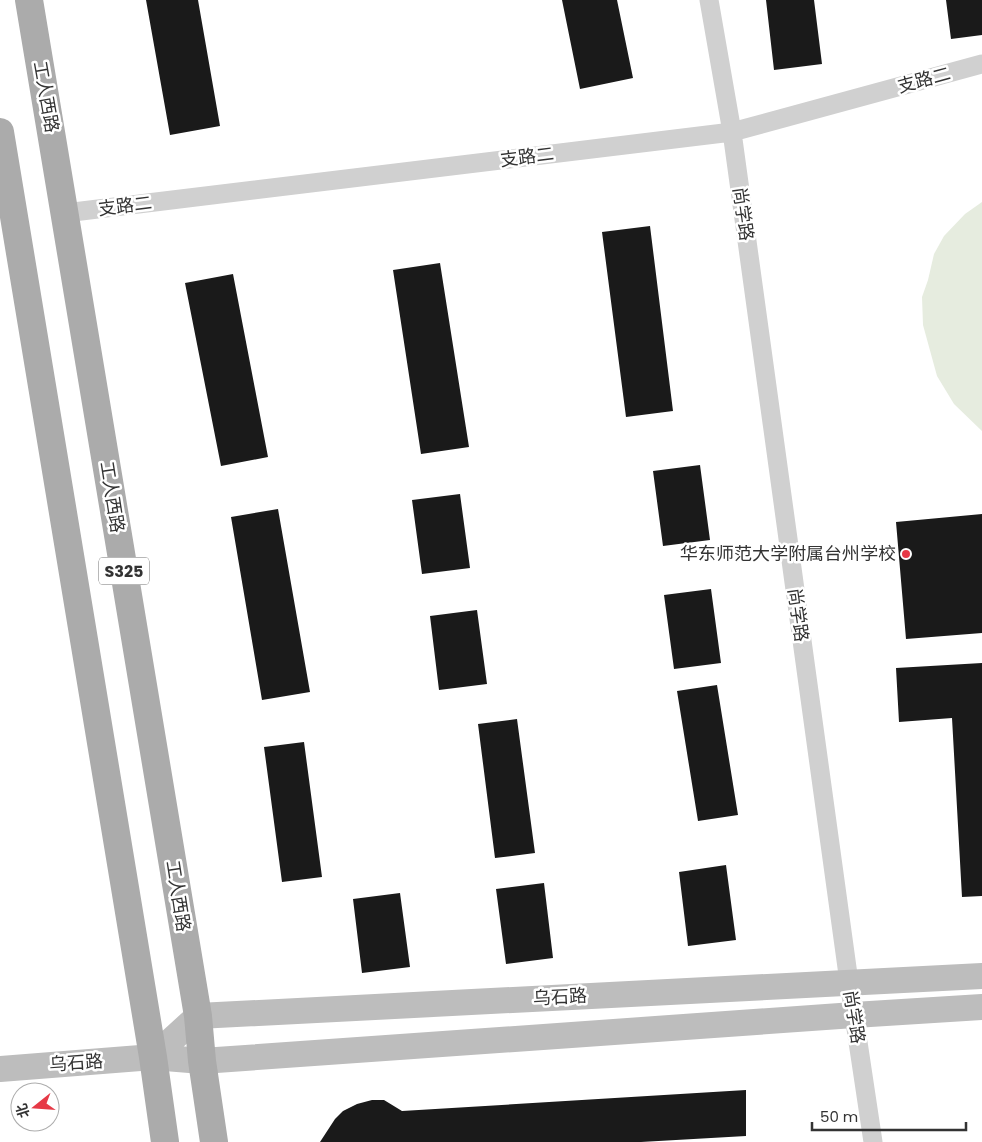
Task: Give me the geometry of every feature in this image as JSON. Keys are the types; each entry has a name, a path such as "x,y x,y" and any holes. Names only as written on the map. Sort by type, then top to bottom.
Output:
{"main road":[{"name":"工人西路","path":"29,0 198,1016 202,1061 214,1142"},
{"name":"S325","path":"0,132 7,220 153,1057 165,1142"}],"street":[{"name":"尚学路","path":"709,0 732,132 848,982 873,1142"},
{"name":"支路二","path":"65,213 732,132 982,64"},
{"name":"乌石路","path":"198,1016 982,976"},
{"name":"乌石路","path":"0,1069 153,1057 202,1061 854,1014 982,1007"},
{"path":"153,1057 198,1016"}],"shaded area":[{"path":"982,202 982,431 954,404 937,376 923,325 922,297 934,254 944,236 965,214"}],"building":[{"path":"146,0 198,0 220,126 170,135"},
{"path":"562,0 617,0 633,78 580,89"},
{"path":"766,0 814,0 822,64 774,70"},
{"path":"946,0 982,0 982,35 951,39"},
{"path":"650,226 673,411 626,417 602,232"},
{"path":"440,263 469,447 421,454 393,270"},
{"path":"233,274 268,457 221,466 185,283"},
{"path":"700,465 710,540 663,546 653,471"},
{"path":"460,494 470,568 422,574 412,500"},
{"path":"278,509 310,692 262,700 231,517"},
{"path":"982,514 982,633 906,639 896,522"},
{"path":"711,589 721,663 674,669 664,595"},
{"path":"477,610 487,684 439,690 430,616"},
{"path":"982,663 982,896 962,897 952,718 899,722 896,668"},
{"path":"717,685 738,815 698,821 677,691"},
{"path":"517,719 535,853 495,858 478,724"},
{"path":"304,742 322,877 282,882 264,747"},
{"path":"726,865 736,940 688,946 679,872"},
{"path":"544,883 553,958 506,964 496,889"},
{"path":"400,893 410,967 362,973 353,899"},
{"path":"746,1090 746,1136 641,1142 320,1142 335,1119 343,1111 357,1104 372,1100 384,1100 402,1111"}],"place":[{"name":"华东师范大学附属台州学校","path":"906,554"}]}
